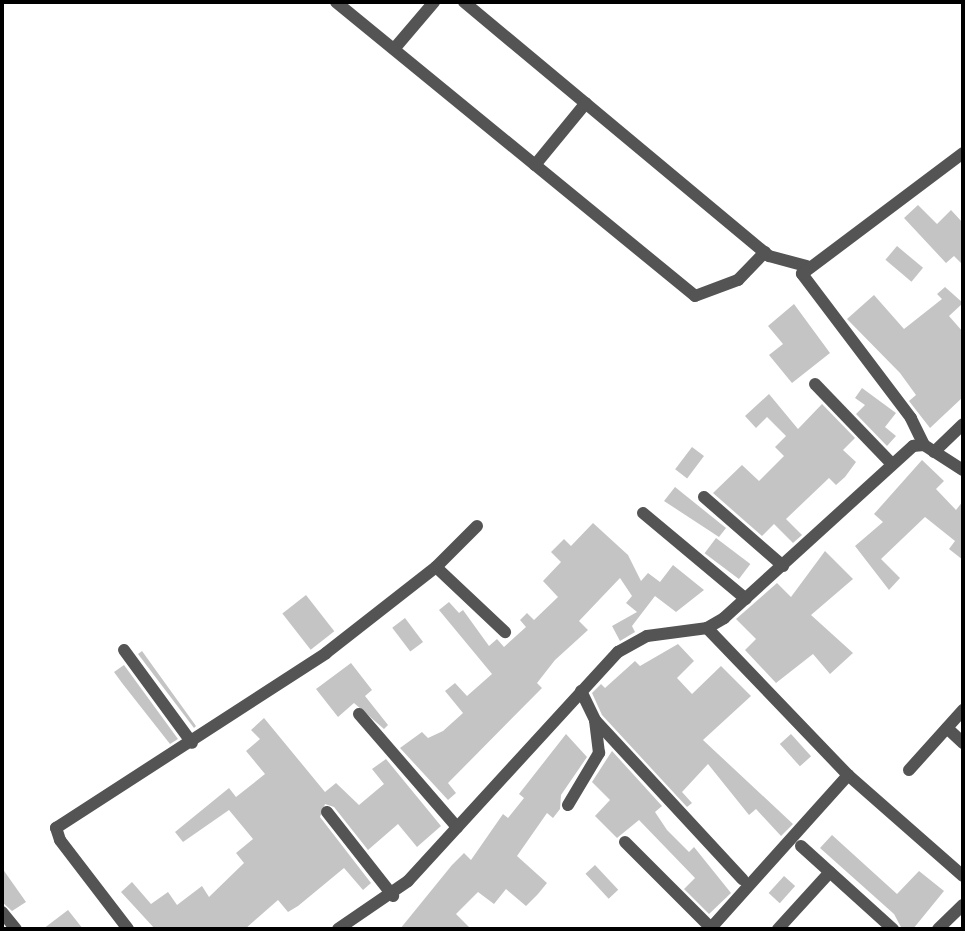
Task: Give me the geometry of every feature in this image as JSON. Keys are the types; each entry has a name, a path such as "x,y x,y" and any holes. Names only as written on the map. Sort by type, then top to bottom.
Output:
{"street":[{"path":"336,2 695,296 738,280 765,252"},
{"path":"394,49 434,2"},
{"path":"464,2 765,252 807,266"},
{"path":"535,165 586,103"},
{"path":"963,153 807,266 803,279 911,418 929,448 963,470"},
{"path":"815,384 892,464"},
{"path":"338,929 393,896 581,691 631,644 647,636 715,624 746,600 908,449 929,448 963,424"},
{"path":"704,497 783,566"},
{"path":"643,513 746,600"},
{"path":"128,929 55,833 56,828 192,743 326,653 436,567 477,526"},
{"path":"436,567 505,632"},
{"path":"715,624 848,775 963,876"},
{"path":"124,650 192,743"},
{"path":"581,691 595,720 742,879"},
{"path":"359,714 457,827"},
{"path":"909,770 962,714"},
{"path":"568,805 599,753 595,720"},
{"path":"947,728 963,743"},
{"path":"625,842 711,929 848,775"},
{"path":"327,813 393,896"},
{"path":"801,846 889,928"},
{"path":"778,929 830,872"},
{"path":"938,929 963,905"},
{"path":"2,912 16,929"}],"building":[{"path":"918,205 937,224 951,210 963,223 963,265 954,256 946,263 904,218"},
{"path":"897,246 923,268 911,282 885,260"},
{"path":"945,287 963,303 949,316 963,332 963,397 930,428 909,401 916,395 900,373 847,319 874,295 904,329 942,299 937,294"},
{"path":"794,304 830,353 792,383 769,355 783,344 768,326"},
{"path":"862,388 896,413 885,427 896,436 887,446 856,414 865,405 855,398"},
{"path":"769,394 798,429 822,404 855,438 843,450 856,462 845,477 836,485 829,478 786,519 802,535 793,543 774,524 762,536 713,493 742,465 759,481 784,456 775,447 786,436 767,417 756,428 745,416"},
{"path":"692,447 704,456 687,478 675,469"},
{"path":"922,460 944,481 936,489 956,510 963,501 963,560 949,549 955,541 925,517 881,559 900,578 889,590 855,546 883,522 874,514"},
{"path":"675,487 726,528 719,537 664,501"},
{"path":"593,523 628,555 641,581 648,573 660,582 673,565 704,590 676,612 655,596 632,626 635,632 620,641 612,626 637,612 626,603 632,596 620,578 579,621 588,630 555,660 537,683 542,688 448,783 456,793 448,800 400,748 422,732 428,738 443,731 463,713 445,691 455,683 467,696 492,674 439,610 449,602 459,613 463,610 489,646 497,639 504,647 526,627 520,620 527,613 534,620 558,597 543,581 561,562 551,552 564,539 571,546"},
{"path":"716,538 750,564 739,579 705,553"},
{"path":"825,551 853,579 811,615 853,653 830,674 813,654 776,683 745,650 756,639 736,619 777,583 791,597"},
{"path":"306,595 334,631 311,650 282,613"},
{"path":"405,618 423,642 410,652 392,628"},
{"path":"678,644 694,661 677,678 692,694 721,666 751,696 703,740 793,824 781,836 756,809 749,815 708,764 682,792 692,803 687,807 602,715 592,693 601,684 605,688 635,661 640,666"},
{"path":"142,651 196,726 194,728 138,654"},
{"path":"351,663 372,690 365,696 388,725 384,729 354,703 338,717 316,689"},
{"path":"124,665 178,739 170,744 122,683 114,672"},
{"path":"264,718 325,792 336,783 359,805 384,784 372,769 386,759 441,826 417,847 398,824 368,850 334,807 325,804 320,817 371,883 363,890 344,868 298,906 288,912 278,900 245,929 155,929 121,892 132,882 151,904 168,892 177,905 202,886 209,897 244,863 236,853 253,839 229,810 183,842 175,832 229,788 236,797 265,774 246,751 260,739 251,730"},
{"path":"566,734 587,757 561,795 560,809 553,818 547,813 517,856 547,883 538,894 526,906 506,889 494,904 478,892 456,914 471,929 400,929 452,865 464,853 471,860 503,814 508,818 524,798 519,794"},
{"path":"791,734 811,756 800,766 780,744"},
{"path":"612,751 662,806 655,812 667,830 689,852 694,847 731,893 709,914 684,889 695,878 639,820 617,838 595,816 610,800 592,782"},
{"path":"832,835 897,894 919,871 944,891 913,929 902,929 894,914 820,848"},
{"path":"595,865 618,890 609,899 585,874"},
{"path":"2,868 26,902 12,911 2,902"},
{"path":"784,876 795,886 780,903 769,893"},
{"path":"68,910 83,929 43,929"}]}
